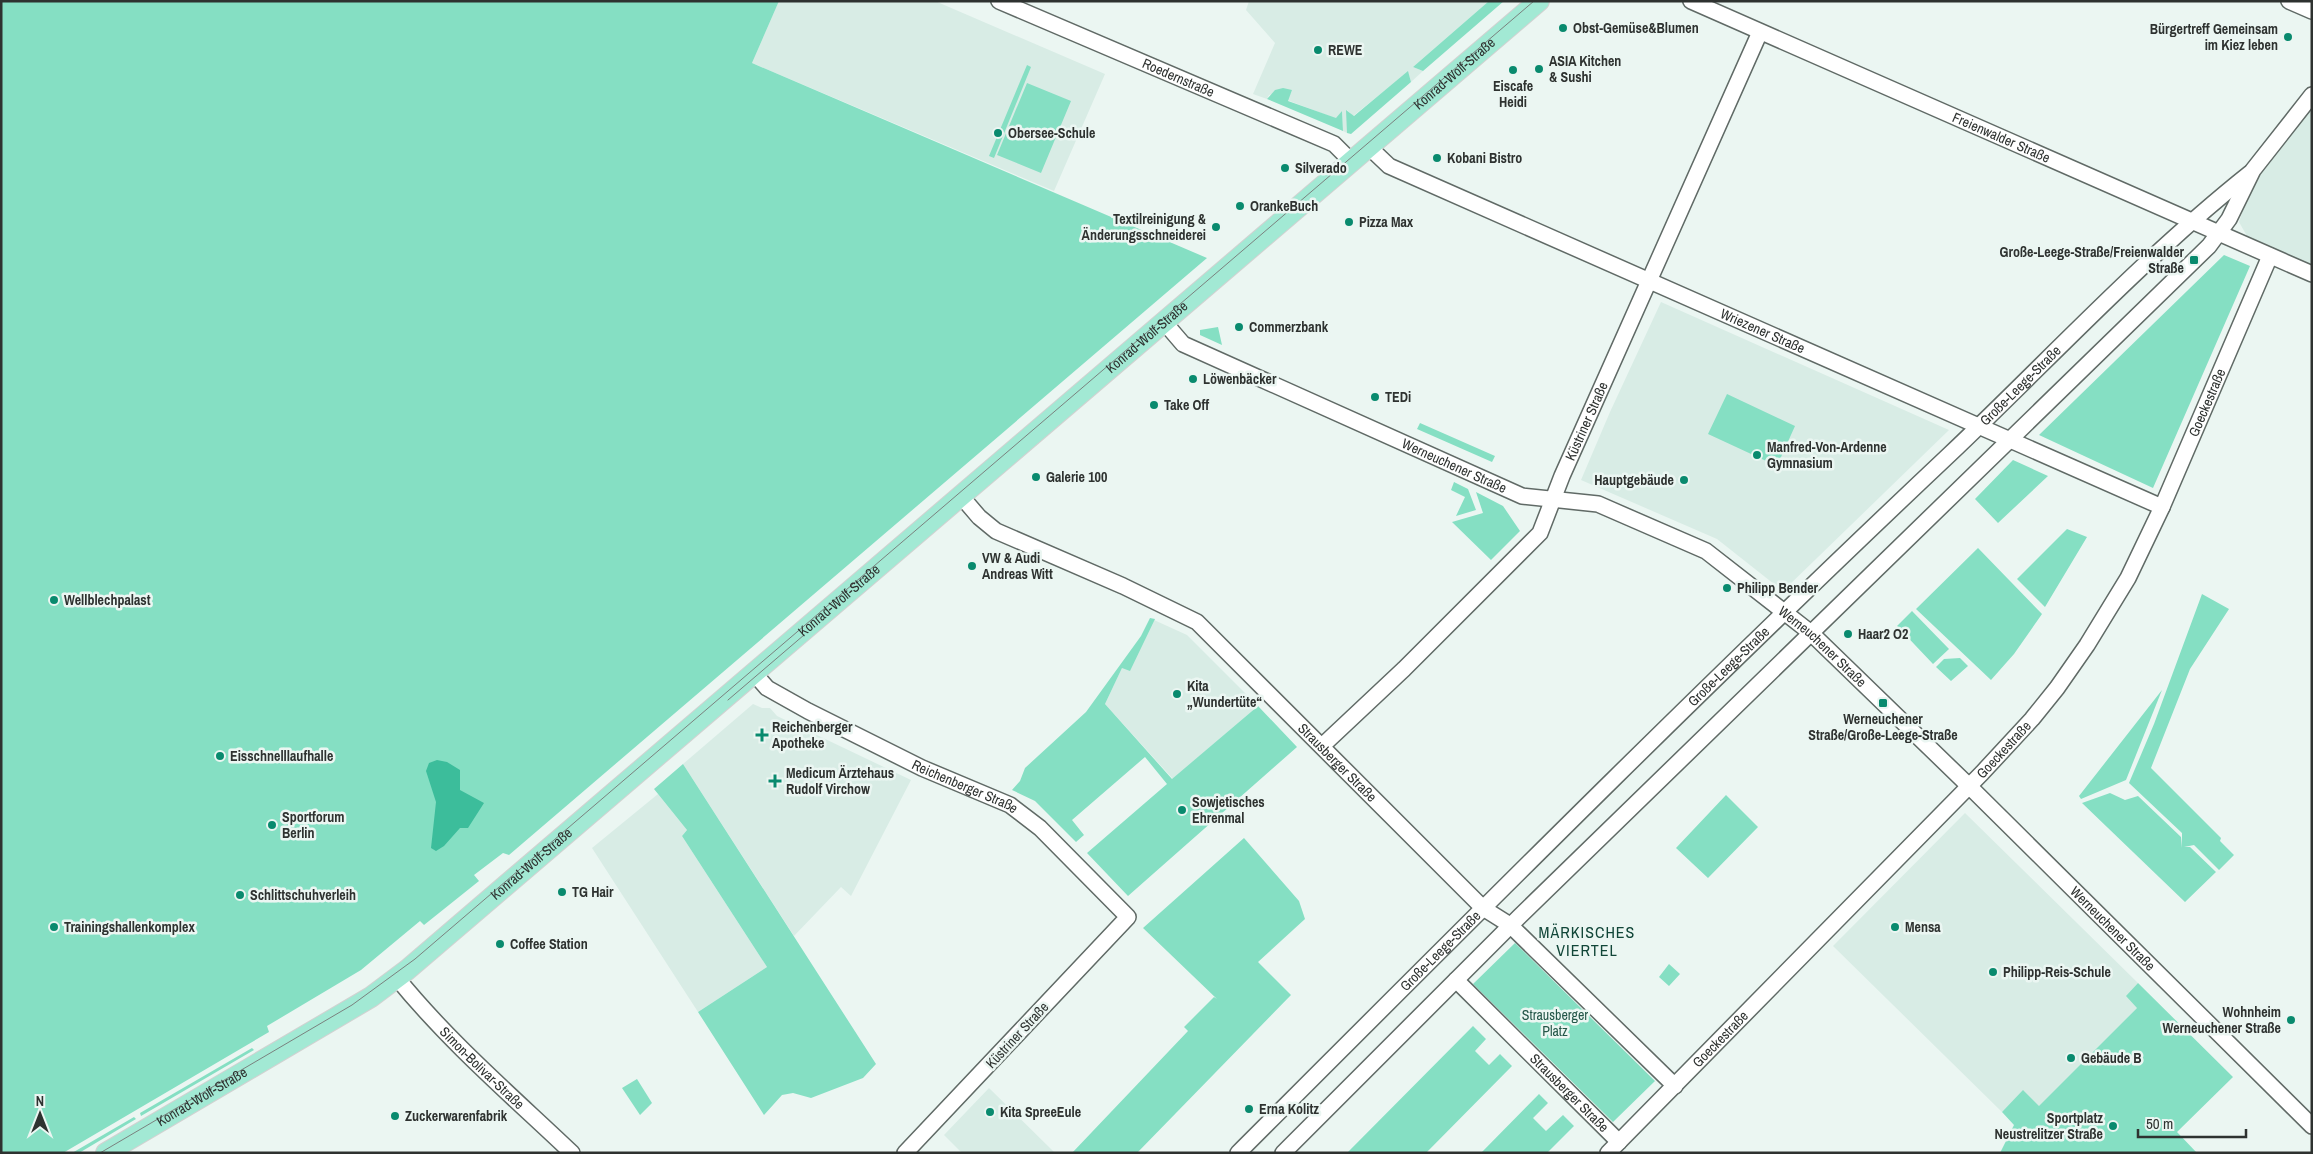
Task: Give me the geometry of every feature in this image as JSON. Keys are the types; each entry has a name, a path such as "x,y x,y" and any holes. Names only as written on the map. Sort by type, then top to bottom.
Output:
{"main road":[{"name":"Konrad-Wolf-Straße","path":"106,1153 350,1009 397,978 1165,323 1539,1"}],"street":[{"name":"Roedernstraße","path":"999,1 1334,144 1352,162"},
{"name":"Freienwalder Straße","path":"1691,1 2219,235 2312,274"},
{"path":"2289,1 2312,11"},
{"name":"Küstriner Straße","path":"1322,746 1404,669 1540,533 1760,32"},
{"name":"Große-Leege-Straße","path":"1283,1153 1510,925 2219,235 2253,170 2312,95"},
{"name":"Wriezener Straße","path":"1369,147 1390,166 2162,507"},
{"name":"Große-Leege-Straße","path":"1238,1153 1784,611 1980,426 2157,254 2253,170"},
{"name":"Goeckestraße","path":"1613,1147 1969,786 2032,719 2087,645 2128,578 2162,507 2270,256"},
{"name":"Werneuchener Straße","path":"1165,323 1186,346 1522,496 1598,504 1706,551 1810,633 1969,786 2312,1126"},
{"name":"Strausberger Straße","path":"961,496 979,517 996,531 1123,586 1197,622 1483,908 1510,925 1675,1086"},
{"name":"Reichenberger Straße","path":"754,673 767,688 808,711 922,768 1010,805 1040,828 1128,917"},
{"name":"Küstriner Straße","path":"905,1153 1128,917"},
{"name":"Simon-Bolivar-Straße","path":"397,978 410,996 445,1032 569,1152"},
{"name":"Strausberger Straße","path":"1456,980 1613,1147"}],"shaded area":[{"name":"Obersee-Schule","path":"779,1 935,1 1105,74 1054,191 752,63"},
{"path":"1249,1 1489,1 1413,67 1423,71 1411,82 1408,72 1353,116 1347,110 1347,133 1343,131 1342,111 1337,119 1287,100 1292,90 1269,95 1267,99 1253,94 1275,43 1246,10"},
{"path":"2312,106 2312,265 2247,236 2239,222 2247,198 2263,168"},
{"name":"Manfred-Von-Ardenne Gymnasium","path":"1661,302 1949,430 1783,591 1717,539 1581,480"},
{"name":"Kita „Wundertüte“","path":"1154,620 1187,635 1258,706 1173,779 1105,704 1122,668"},
{"path":"753,704 762,708 770,708 777,716 911,780 851,896 841,887 794,936 683,764"},
{"path":"437,760 447,762 460,770 460,790 484,803 468,828 460,828 444,846 436,851 431,848 436,802 426,771 429,763"},
{"path":"658,794 687,830 682,836 767,967 698,1012 592,848"},
{"name":"Philipp-Reis-Schule","path":"1965,813 2138,983 2127,996 2138,1007 2039,1107 2023,1091 2002,1112 1833,946"},
{"name":"Kita SpreeEule","path":"989,1088 1055,1153 962,1153 944,1135"}],"green space":[{"path":"1,1 779,1 752,63 1207,258 509,855 503,853 474,875 479,881 424,925 420,921 361,970 267,1026 269,1032 63,1153 1,1153"},
{"path":"1489,1 1504,1 1423,71 1413,67"},
{"path":"1027,65 1031,67 994,158 989,156"},
{"path":"1408,71 1411,82 1351,134 1347,133 1346,110 1354,116"},
{"path":"1027,83 1071,101 1041,173 997,155"},
{"path":"1283,88 1292,90 1288,101 1336,118 1342,111 1343,131 1267,99 1275,90"},
{"path":"2224,255 2250,266 2153,488 2039,435"},
{"path":"1218,327 1222,345 1200,335 1200,330"},
{"path":"1727,394 1795,426 1777,466 1708,434"},
{"path":"1420,423 1495,456 1492,462 1417,429"},
{"path":"2013,460 2048,476 1998,523 1975,499"},
{"path":"1454,482 1468,489 1476,510 1456,516 1465,497 1451,490"},
{"path":"1476,492 1503,506 1520,531 1491,560 1452,522 1483,513"},
{"path":"2067,529 2087,537 2045,607 2017,579"},
{"path":"1978,548 2042,614 2014,654 1991,680 1916,609"},
{"path":"2202,594 2229,609 2190,669 2151,768 2221,838 2220,841 2234,855 2219,870 2194,845 2184,847 2190,847 2216,872 2185,902 2082,803 2110,793 2125,800 2138,796 2181,837 2182,848 2182,833 2129,783 2154,724"},
{"path":"1912,611 1949,649 1933,664 1897,626"},
{"path":"1150,618 1155,619 1130,671 1122,668 1105,704 1172,779 1258,706 1297,747 1128,896 1087,853 1167,784 1145,757 1072,820 1084,835 1076,842 1035,801 1012,790 1020,781 1025,768 1086,712 1141,636"},
{"path":"1960,658 1968,666 1951,681 1936,667 1944,659"},
{"path":"2162,690 2126,780 2081,799 2079,796"},
{"path":"683,764 876,1064 863,1078 811,1098 793,1093 782,1095 764,1115 698,1012 767,967 682,836 687,830 654,789"},
{"path":"1726,795 1758,827 1708,878 1676,848"},
{"path":"1244,838 1299,901 1305,919 1258,962 1291,995 1137,1153 1072,1153 1188,1031 1184,1027 1214,997 1217,999 1143,928"},
{"name":"Strausberger Platz","path":"1515,943 1655,1081 1613,1122 1473,984"},
{"path":"1669,964 1680,974 1669,986 1659,977"},
{"path":"2138,983 2233,1077 2177,1132 2197,1153 2000,1153 2014,1125 2002,1112 2023,1090 2039,1106 2137,1008 2126,996"},
{"path":"1473,1026 1486,1039 1475,1051 1489,1065 1500,1054 1512,1066 1426,1153 1347,1153"},
{"path":"252,1048 254,1050 141,1116 140,1113"},
{"path":"637,1079 652,1103 640,1115 622,1088"},
{"path":"1539,1094 1548,1103 1533,1118 1546,1131 1563,1115 1574,1126 1547,1153 1481,1153"},
{"path":"134,1117 136,1119 79,1153 72,1153"}],"tram line":[{"path":"100,1153 352,1005 415,959 1534,1"},
{"path":"728,700 804,635"}],"place":[{"name":"Obst-Gemüse&Blumen","path":"1563,28"},
{"name":"Bürgertreff Gemeinsam im Kiez leben","path":"2288,37"},
{"name":"REWE","path":"1318,50"},
{"name":"ASIA Kitchen & Sushi","path":"1539,69"},
{"name":"Eiscafe Heidi","path":"1513,70"},
{"name":"Obersee-Schule","path":"998,133"},
{"name":"Kobani Bistro","path":"1437,158"},
{"name":"Silverado","path":"1285,168"},
{"name":"OrankeBuch","path":"1240,206"},
{"name":"Pizza Max","path":"1349,222"},
{"name":"Textilreinigung & Änderungsschneiderei","path":"1216,227"},
{"name":"Große-Leege-Straße/Freienwalder Straße","path":"2194,260"},
{"name":"Commerzbank","path":"1239,327"},
{"name":"Löwenbäcker","path":"1193,379"},
{"name":"TEDi","path":"1375,397"},
{"name":"Take Off","path":"1154,405"},
{"name":"Manfred-Von-Ardenne Gymnasium","path":"1757,455"},
{"name":"Galerie 100","path":"1036,477"},
{"name":"Hauptgebäude","path":"1684,480"},
{"name":"VW & Audi Andreas Witt","path":"972,566"},
{"name":"Philipp Bender","path":"1727,588"},
{"name":"Wellblechpalast","path":"54,600"},
{"name":"Haar2 O2","path":"1848,634"},
{"name":"Kita „Wundertüte“","path":"1177,694"},
{"name":"Werneuchener Straße/Große-Leege-Straße","path":"1883,703"},
{"name":"Reichenberger Apotheke","path":"762,735"},
{"name":"Eisschnelllaufhalle","path":"220,756"},
{"name":"Medicum Ärztehaus Rudolf Virchow","path":"775,781"},
{"name":"Sowjetisches Ehrenmal","path":"1182,810"},
{"name":"Sportforum Berlin","path":"272,825"},
{"name":"TG Hair","path":"562,892"},
{"name":"Schlittschuhverleih","path":"240,895"},
{"name":"Trainingshallenkomplex","path":"54,927"},
{"name":"Mensa","path":"1895,927"},
{"name":"Coffee Station","path":"500,944"},
{"name":"Philipp-Reis-Schule","path":"1993,972"},
{"name":"Wohnheim Werneuchener Straße","path":"2291,1020"},
{"name":"Gebäude B","path":"2071,1058"},
{"name":"Erna Kolitz","path":"1249,1109"},
{"name":"Kita SpreeEule","path":"990,1112"},
{"name":"Zuckerwarenfabrik","path":"395,1116"},
{"name":"Sportplatz Neustrelitzer Straße","path":"2113,1126"}],"district":[{"name":"MÄRKISCHES VIERTEL","path":"1587,941"}]}
